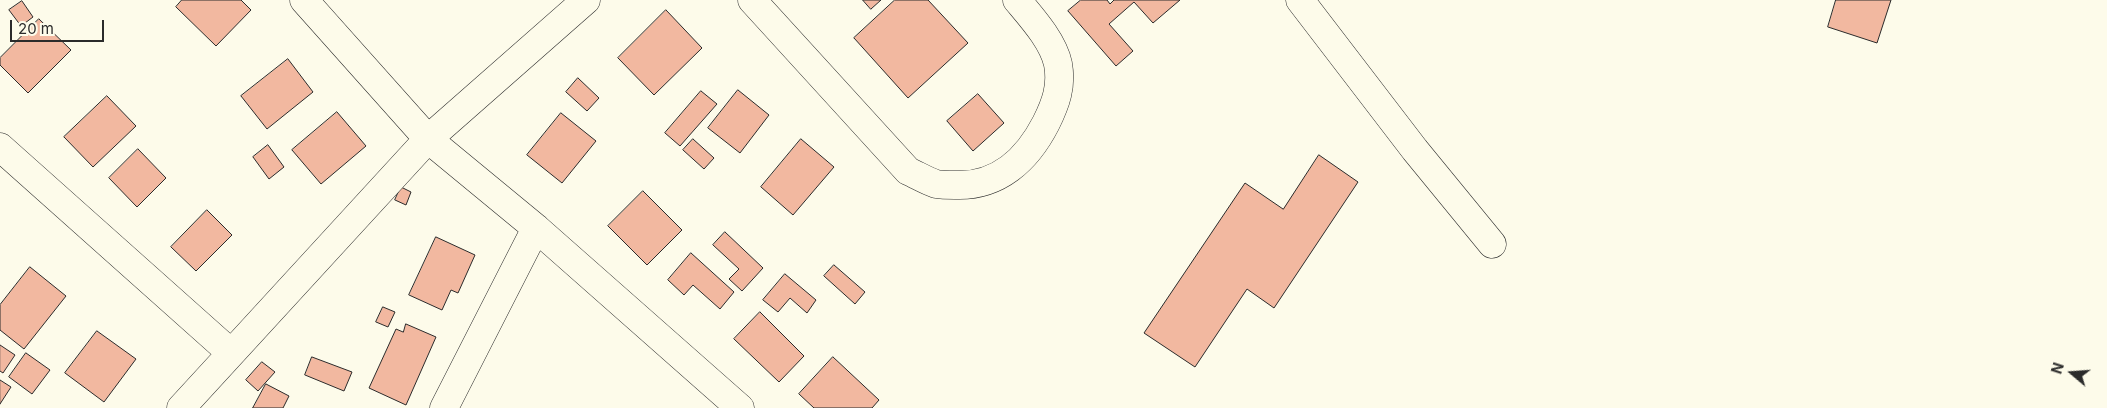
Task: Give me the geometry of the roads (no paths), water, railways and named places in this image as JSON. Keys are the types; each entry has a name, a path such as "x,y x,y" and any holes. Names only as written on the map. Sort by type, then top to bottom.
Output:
{"street":[{"path":"304,0 428,140 536,228 740,408"},
{"path":"181,408 428,140 586,0"},
{"path":"752,0 908,171 936,184 969,186 994,180 1011,170 1042,132 1056,104 1060,86 1058,62 1043,34 1017,0"},
{"path":"1300,0 1415,150 1492,244"},
{"path":"0,147 231,353"},
{"path":"444,408 536,228"}]}
